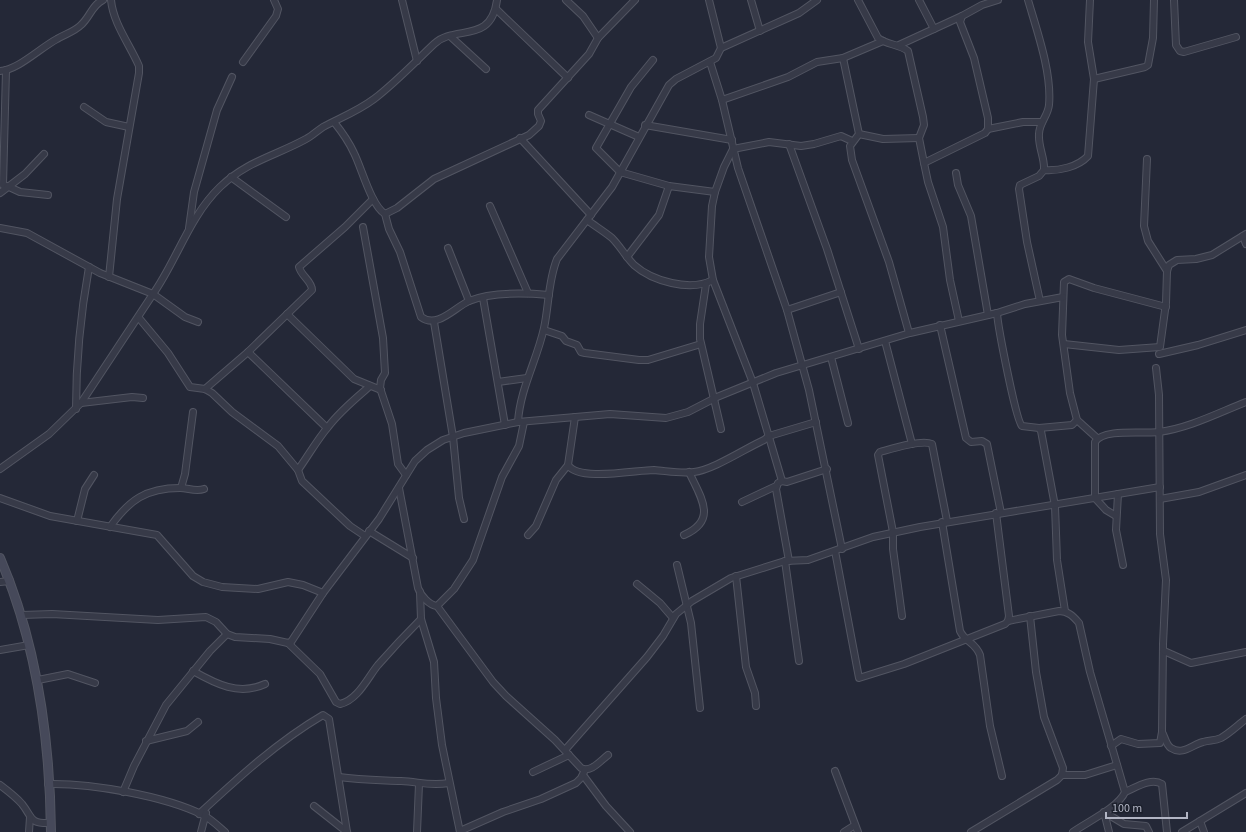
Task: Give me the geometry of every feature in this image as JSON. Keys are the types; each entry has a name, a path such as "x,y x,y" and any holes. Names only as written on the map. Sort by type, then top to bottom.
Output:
{"main road":[{"path":"0,558 22,616 38,680 51,832"}],"street":[{"path":"0,193 4,186 3,70 16,66 58,38 78,29 97,3 104,0"},
{"path":"109,277 117,199 139,66 117,20 112,7 112,0"},
{"path":"243,62 276,16 278,9 274,0"},
{"path":"402,0 417,61"},
{"path":"0,469 49,434 81,404 163,280 206,202 231,177 247,165 296,144 372,101 438,40 450,36 474,32 481,28 489,20 496,9 497,0"},
{"path":"566,0 582,16 598,38"},
{"path":"385,214 397,208 434,179 520,138 530,135 542,121 538,114 538,110 589,54 598,38 635,0"},
{"path":"709,0 721,48"},
{"path":"751,0 760,31"},
{"path":"437,606 460,581 476,553 484,525 502,477 519,446 527,378 544,330 552,271 557,259 576,231 591,215 620,172 669,84 716,58 721,48 799,13 809,3 817,0"},
{"path":"858,0 871,26 883,42"},
{"path":"919,0 934,30"},
{"path":"899,46 962,16 982,3 998,0"},
{"path":"1028,0 1037,31 1047,80 1049,107 1042,122 1039,135 1045,163 1044,170 1039,176 1020,185 1019,189 1027,242 1040,302"},
{"path":"1044,170 1058,171 1084,161 1088,156 1094,79 1088,42 1090,0"},
{"path":"1094,79 1148,65 1153,38 1154,0"},
{"path":"1174,0 1176,45 1180,51 1184,52 1236,37"},
{"path":"496,9 568,78"},
{"path":"962,16 960,22 974,58 988,118 988,129"},
{"path":"450,36 486,69"},
{"path":"722,100 788,77 818,62 843,58 883,42 899,46 908,51 923,117 924,125 919,138 928,182 943,227 950,280 959,321"},
{"path":"843,58 859,134"},
{"path":"653,60 631,88 596,148 620,172 669,186 715,192"},
{"path":"710,62 722,100 738,168 787,310 827,469 842,549"},
{"path":"189,231 194,192 217,110 232,77"},
{"path":"84,107 106,122 129,127"},
{"path":"589,115 639,137"},
{"path":"334,122 348,140 374,199 380,211 385,214 389,229 400,252 421,318 427,322 434,322 469,301 483,298 528,293 549,295"},
{"path":"924,163 973,140 985,133 988,129 1024,122 1042,122"},
{"path":"645,125 732,140"},
{"path":"859,134 883,139 919,138"},
{"path":"859,134 852,141 850,146 852,160 889,262 909,333"},
{"path":"733,149 768,142 801,146 814,144 841,136 852,141"},
{"path":"520,138 591,215"},
{"path":"789,144 841,292 859,349"},
{"path":"733,149 724,167 715,192 709,257 713,280 753,383 782,481"},
{"path":"4,186 25,174 44,154"},
{"path":"1147,159 1144,226 1148,242 1167,271"},
{"path":"956,173 958,186 970,216 988,315"},
{"path":"231,177 286,217"},
{"path":"4,186 20,192 48,196"},
{"path":"627,257 659,215 669,186"},
{"path":"205,388 248,352 312,290 312,285 299,268 345,228 374,199"},
{"path":"490,206 528,293"},
{"path":"587,220 612,238 627,257 648,275 662,280 682,284 706,284 713,280"},
{"path":"363,227 383,338 385,373 382,380 381,390 392,424 398,464 406,474"},
{"path":"0,228 27,233 109,277 153,294 185,317 198,322"},
{"path":"1064,344 1119,350 1160,347 1166,307 1167,271 1169,265 1177,260 1196,259 1212,255 1245,235 1246,244"},
{"path":"448,248 469,301"},
{"path":"76,409 76,360 81,311 89,267"},
{"path":"1098,438 1077,420 1070,393 1064,344 1064,282 1067,279 1094,288 1166,307"},
{"path":"706,284 700,324 701,344 715,398 721,429"},
{"path":"787,310 841,292"},
{"path":"288,643 291,642 323,593 367,534 399,488 415,461 426,450 443,440 453,436 521,422 610,414 666,418 688,412 715,398 776,373 909,333 1063,297"},
{"path":"483,298 505,425"},
{"path":"997,313 1000,343 1009,375 1018,419 1022,426 1039,428 1072,424 1077,420"},
{"path":"287,314 354,379 381,390"},
{"path":"139,318 168,353 190,387 205,388 278,446 298,470 302,480 332,511 350,526 413,558"},
{"path":"434,322 453,436 459,498 464,519"},
{"path":"940,325 966,438 971,442 982,441 988,444 998,513 1008,620"},
{"path":"544,330 562,336 566,341 576,345 581,352 639,360 648,360 701,344"},
{"path":"1159,354 1198,345 1246,330"},
{"path":"885,341 912,444"},
{"path":"248,352 327,428"},
{"path":"831,357 848,423"},
{"path":"1111,746 1121,739 1138,744 1160,743 1162,732 1166,580 1160,534 1159,395 1156,368"},
{"path":"498,382 527,378"},
{"path":"298,470 327,428 347,405 370,386"},
{"path":"81,404 132,397 143,398"},
{"path":"1116,516 1106,510 1095,498 1095,442 1098,438 1101,436 1117,434 1159,432 1181,427 1246,402"},
{"path":"181,488 185,474 193,412"},
{"path":"528,535 536,526 556,480 568,465 575,417"},
{"path":"568,465 577,471 607,475 654,470 689,472 706,469 764,440 768,436 816,422"},
{"path":"1039,428 1055,506 1057,560 1065,611"},
{"path":"902,616 893,549 893,532 878,454 882,451 927,442 932,444 934,448 944,522 948,569 960,631 963,636 977,646 980,655 991,732 1002,776"},
{"path":"742,502 776,486 782,481 787,482 827,469"},
{"path":"684,535 695,530 704,520 705,515 704,504 689,472"},
{"path":"77,521 85,489 94,475"},
{"path":"1160,499 1199,492 1246,475"},
{"path":"776,486 799,660"},
{"path":"533,772 567,752 647,657 663,636 673,618 686,606 736,576 787,561 808,560 873,537 893,532 944,522 998,513 1055,506 1160,487"},
{"path":"110,527 122,510 149,492 181,488 204,489"},
{"path":"399,488 420,592 421,618 435,669 436,698 449,783 460,831 503,812 541,799 576,783 584,773 608,755"},
{"path":"1118,494 1116,530 1123,565"},
{"path":"0,498 50,516 157,535 193,576 203,582 222,587 258,589 288,582 302,585 323,593"},
{"path":"835,551 859,678 904,664 1005,624 1008,620 1065,611 1079,623 1111,746 1125,792 1122,800 1073,832"},
{"path":"677,565 691,623 700,708"},
{"path":"736,576 746,667 755,693 756,706"},
{"path":"0,582 10,581"},
{"path":"637,584 660,603 673,618"},
{"path":"420,592 433,605 437,606 493,682 506,696 567,752 581,768 606,806 630,832"},
{"path":"22,616 52,614 158,620 206,617 216,622 227,634 235,637 270,639 288,643 320,674 336,702 340,704 345,703 355,695 377,666 421,618"},
{"path":"971,832 1057,780 1062,775 1063,768 1044,718 1036,672 1030,616"},
{"path":"123,792 146,741 166,705 210,651 227,634"},
{"path":"0,650 29,645"},
{"path":"1164,651 1191,663 1246,652"},
{"path":"193,671 217,685 236,689 256,688 266,684"},
{"path":"38,680 68,674 95,683"},
{"path":"201,832 202,815 212,802 252,766 294,733 323,715 329,719 347,832"},
{"path":"1162,732 1168,744 1172,748 1185,750 1202,742 1214,741 1222,738 1246,719"},
{"path":"146,741 187,731 198,722"},
{"path":"1062,775 1085,775 1117,765"},
{"path":"835,771 858,832"},
{"path":"339,777 432,786 449,783"},
{"path":"1125,792 1152,781 1158,781 1162,784 1167,832"},
{"path":"48,784 70,783 123,792 175,804 202,815 225,832"},
{"path":"417,832 419,784"},
{"path":"0,785 22,804 33,821 39,824 51,823"},
{"path":"1182,832 1246,793"},
{"path":"314,806 347,832"},
{"path":"1104,812 1109,832"},
{"path":"1104,812 1124,824 1146,826 1149,832"},
{"path":"29,832 30,817"},
{"path":"1200,821 1204,832"},
{"path":"844,832 855,825"}]}
